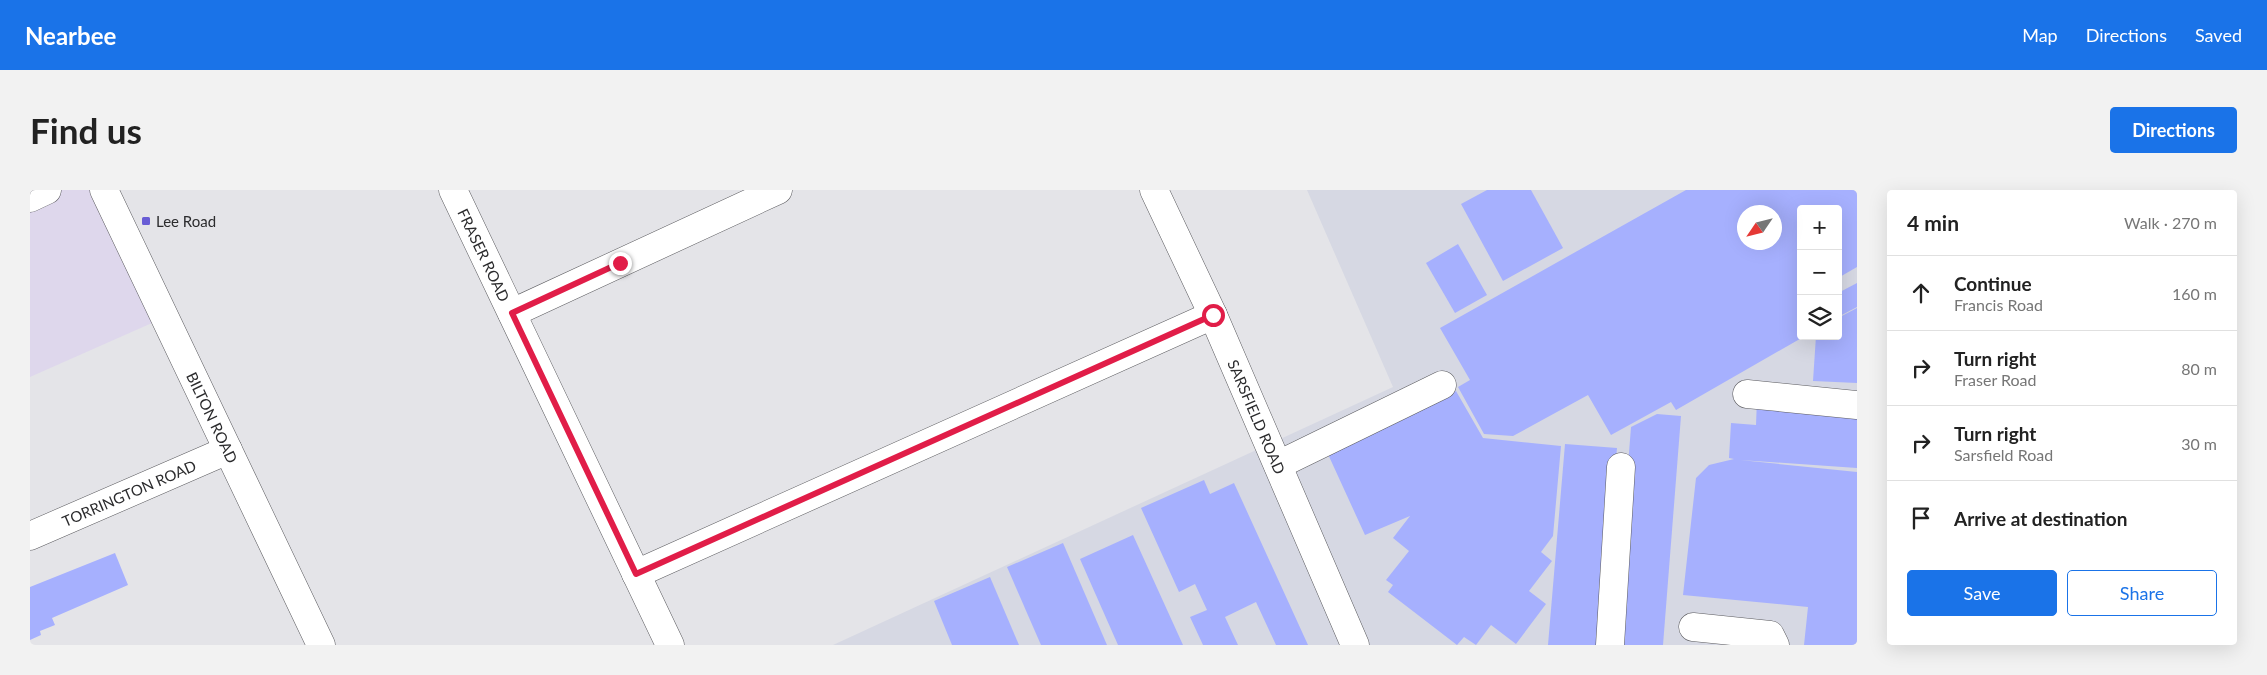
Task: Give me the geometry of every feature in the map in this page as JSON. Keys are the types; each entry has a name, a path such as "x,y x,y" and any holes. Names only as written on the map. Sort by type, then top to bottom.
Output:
{"street":[{"path":"30,198 47,190"},
{"name":"BILTON ROAD","path":"104,190 321,645"},
{"name":"FRASER ROAD","path":"453,190 670,645"},
{"path":"512,313 778,190"},
{"name":"SARSFIELD ROAD","path":"1154,190 1213,315 1355,645"},
{"path":"636,574 1213,315"},
{"path":"1278,465 1442,385"},
{"path":"1747,394 1857,405"},
{"name":"TORRINGTON ROAD","path":"30,536 228,450"},
{"path":"1610,645 1621,467"},
{"path":"1693,627 1770,636 1775,645"}],"shaded area":[{"path":"30,190 100,190 161,319 30,377"},
{"path":"1307,190 1857,190 1857,645 833,645 1393,387"}],"building":[{"path":"1487,190 1531,190 1563,248 1503,281 1461,204"},
{"path":"1686,190 1857,190 1857,267 1842,276 1842,205 1797,205 1798,340 1676,410 1671,402 1611,435 1588,395 1513,436 1484,434 1458,387 1470,380 1440,328"},
{"path":"1458,244 1487,295 1455,313 1426,263"},
{"path":"1857,283 1857,307 1842,315 1842,295 1842,291"},
{"path":"1857,308 1857,383 1813,381 1816,340 1842,340 1842,316"},
{"path":"1456,391 1483,438 1561,446 1553,536 1541,552 1552,561 1529,591 1546,604 1516,644 1491,625 1476,645 1464,637 1457,645 1388,592 1393,585 1386,580 1409,551 1393,538 1410,516 1365,535 1327,452"},
{"path":"1757,399 1857,410 1857,468 1740,460 1857,472 1857,645 1804,645 1808,607 1683,595 1696,478 1709,465 1734,459 1729,458 1731,423 1756,425"},
{"path":"1657,414 1681,416 1663,645 1614,645 1631,427"},
{"path":"1565,444 1617,448 1600,645 1548,645"},
{"path":"1204,480 1210,494 1234,483 1308,645 1276,645 1256,602 1225,617 1238,645 1203,645 1190,617 1207,610 1195,584 1179,592 1141,508"},
{"path":"1133,535 1183,645 1118,645 1080,559"},
{"path":"1063,543 1107,645 1041,645 1007,567"},
{"path":"115,553 128,585 52,618 55,625 40,631 41,635 30,640 30,587"},
{"path":"990,577 1019,645 952,645 934,601"}],"place":[{"name":"Lee Road","path":"146,221"}],"route":[{"path":"620,263 512,313 636,574 1213,315"}]}
